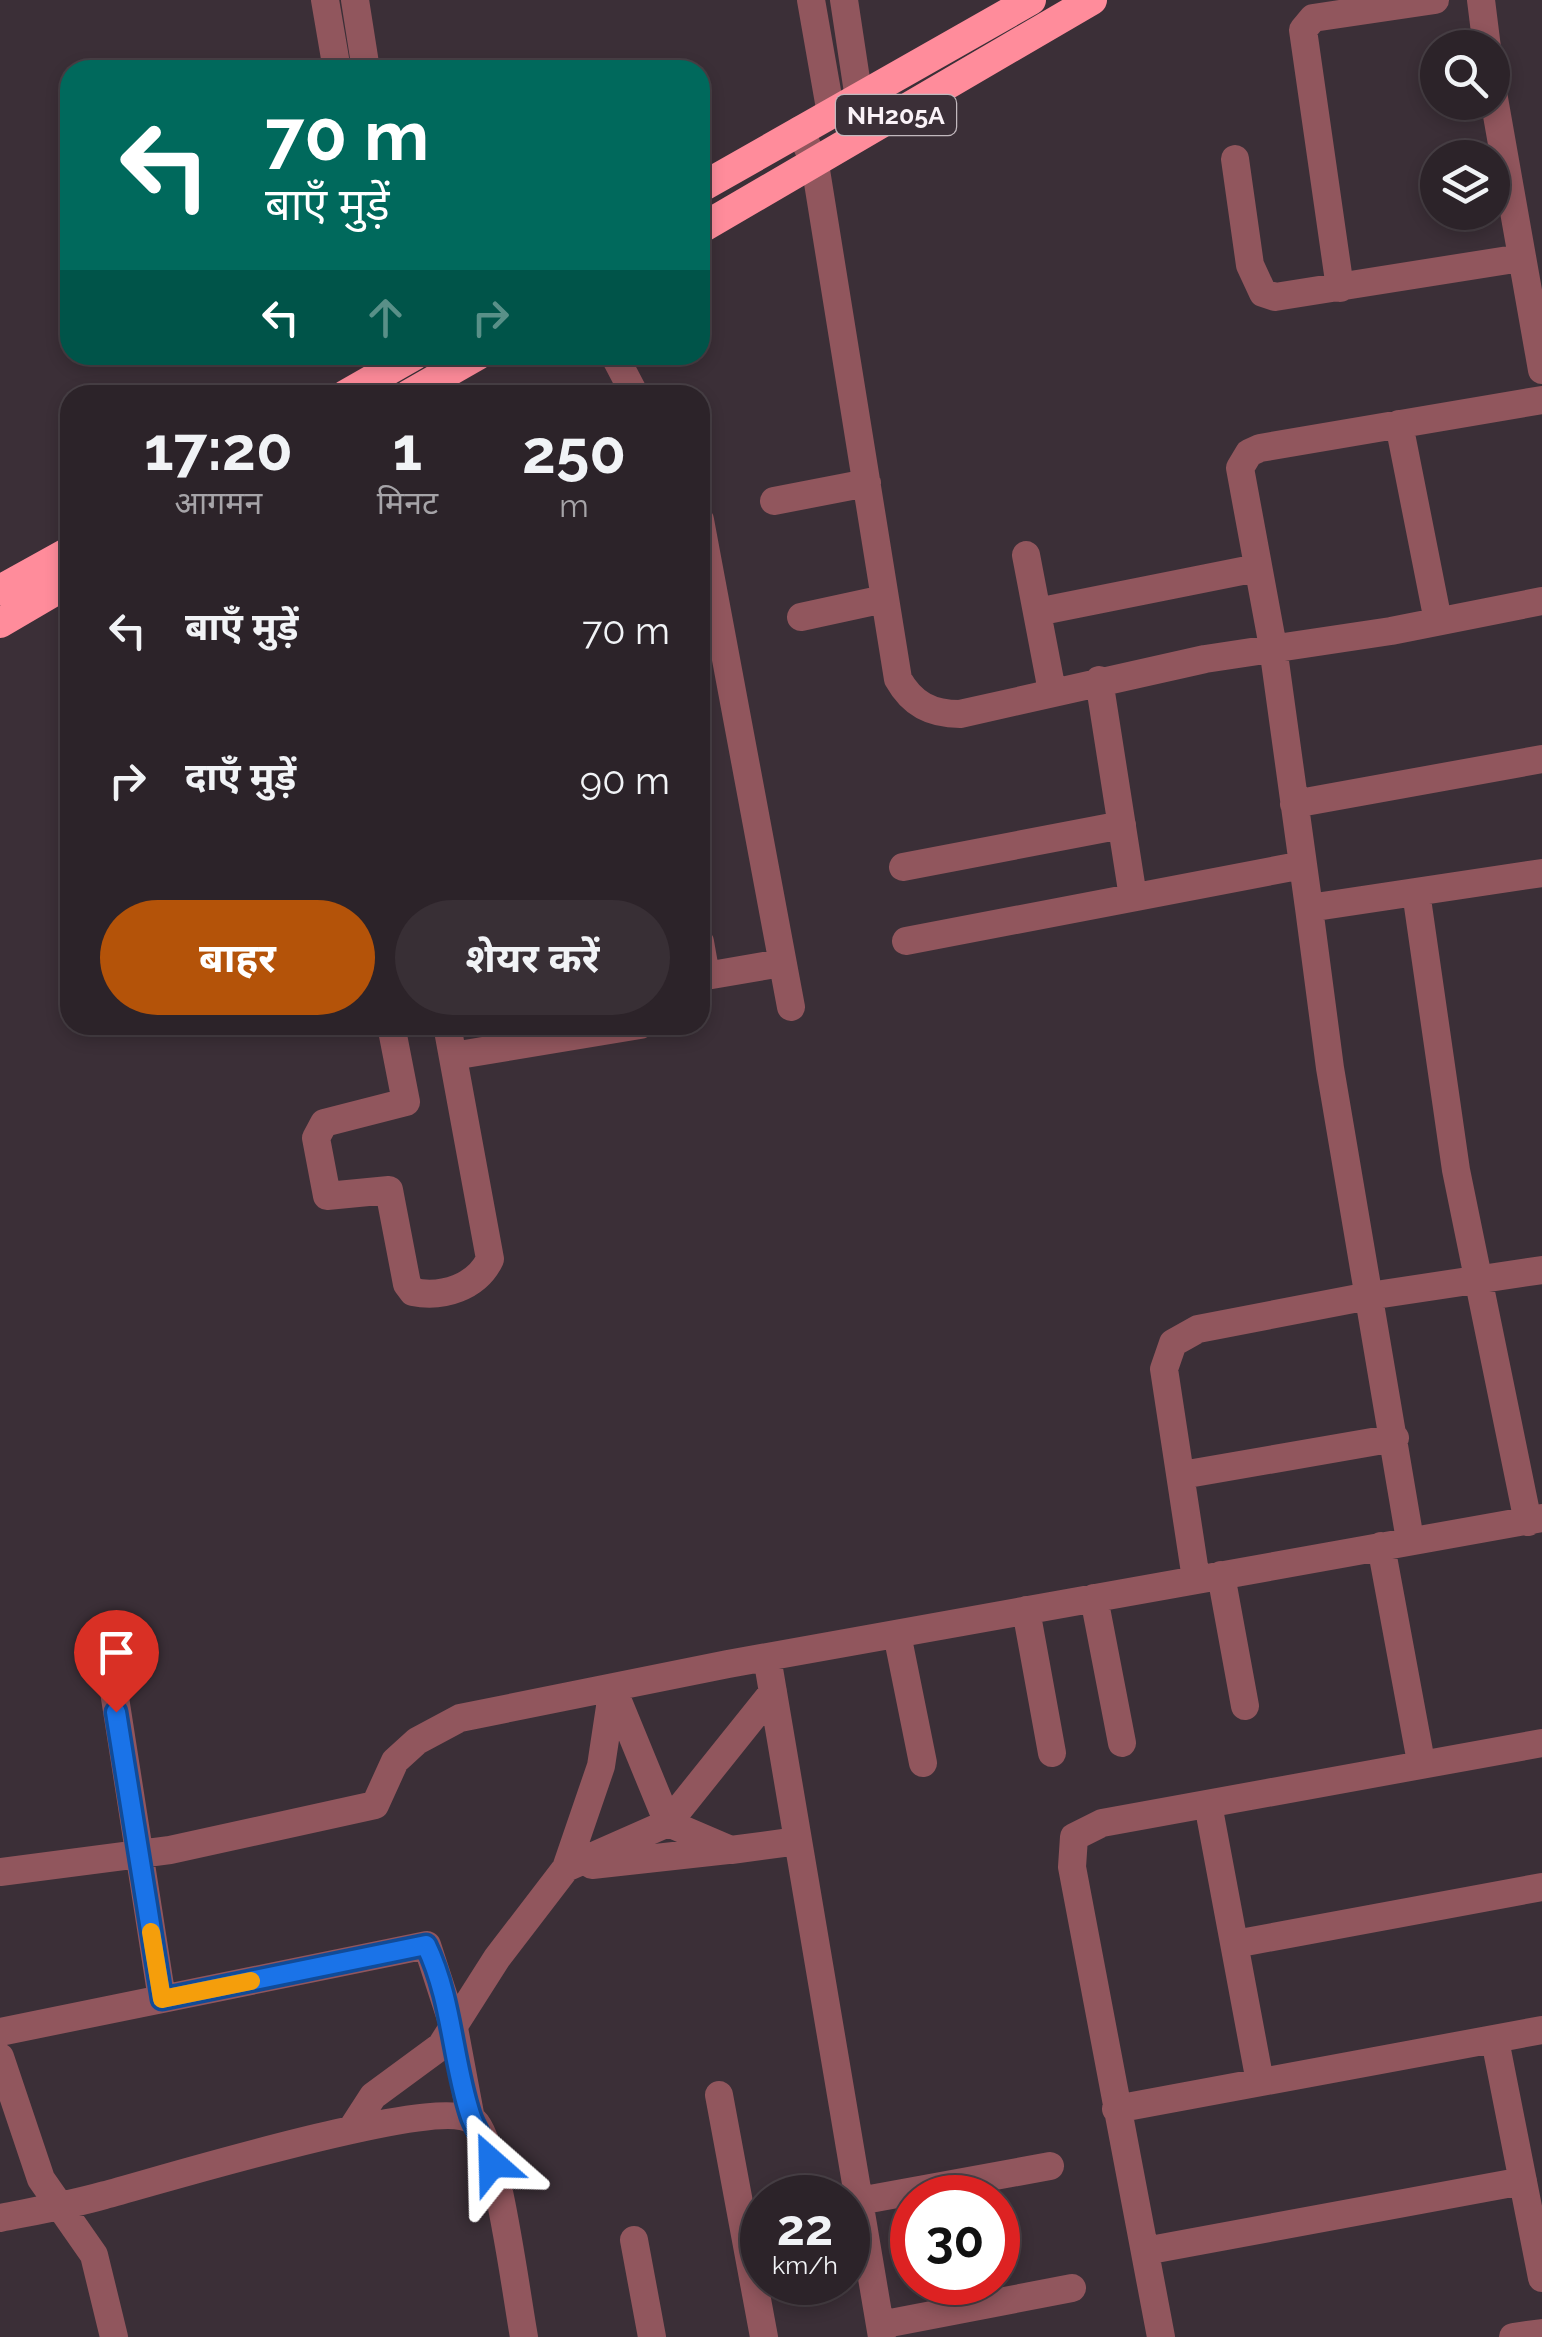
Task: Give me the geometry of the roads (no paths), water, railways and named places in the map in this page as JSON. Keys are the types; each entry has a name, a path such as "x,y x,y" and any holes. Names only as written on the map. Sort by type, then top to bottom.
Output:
{"highway":[{"name":"NH205A","path":"710,182 1031,0"},
{"name":"NH205A","path":"710,223 1092,0"},
{"path":"362,385 397,365"},
{"path":"430,385 462,365"},
{"path":"0,590 60,557"},
{"path":"0,623 60,588"}],"street":[{"path":"325,0 335,60"},
{"path":"354,0 364,60"},
{"path":"812,0 830,114"},
{"path":"844,0 860,99"},
{"path":"1340,288 1303,30 1313,18 1435,0"},
{"path":"1480,0 1484,30"},
{"path":"1498,120 1542,370"},
{"path":"800,130 814,164 898,678 916,702 944,714 960,714 1100,680 1542,601"},
{"path":"1235,159 1250,265 1263,293 1275,298 1521,258"},
{"path":"1410,1540 1330,1068 1273,647 1240,478 1242,460 1248,453 1542,400"},
{"path":"1399,424 1438,622"},
{"path":"774,502 867,483"},
{"path":"1026,556 1052,691"},
{"path":"1037,612 1257,568"},
{"path":"710,570 791,1007"},
{"path":"801,616 884,599"},
{"path":"1100,680 1133,897"},
{"path":"1294,804 1542,759"},
{"path":"902,868 1122,825"},
{"path":"906,940 1303,866"},
{"path":"1309,908 1542,873"},
{"path":"0,1872 137,1854 375,1805 395,1761 417,1741 460,1718 1026,1610 1535,1520 1477,1281 1440,1075 1416,892"},
{"path":"710,975 782,963"},
{"path":"393,1035 406,1102 324,1123 316,1138 327,1196 389,1190 408,1284 413,1292 424,1294 466,1286 478,1278 490,1259 449,1035"},
{"path":"454,1056 580,1035"},
{"path":"1245,1706 1182,1475 1164,1369 1172,1343 1198,1329 1369,1296 1542,1270"},
{"path":"1182,1475 1394,1438"},
{"path":"1380,1546 1421,1762"},
{"path":"1094,1598 1122,1743"},
{"path":"1026,1610 1052,1754"},
{"path":"897,1634 923,1763"},
{"path":"106,1640 162,1999"},
{"path":"766,1658 854,2175"},
{"path":"612,1687 668,1824 731,1850"},
{"path":"350,2130 373,2096 408,2074 454,2028 496,1958 566,1868 601,1766 612,1687"},
{"path":"566,1868 668,1824 772,1692"},
{"path":"1161,2337 1072,1868 1074,1837 1102,1823 1421,1762 1542,1744"},
{"path":"1208,1804 1260,2082"},
{"path":"566,1868 798,1841"},
{"path":"1235,1944 1542,1888"},
{"path":"0,2032 426,1945 454,2028 471,2119 485,2138 492,2163 524,2337"},
{"path":"1116,2110 1542,2030"},
{"path":"1495,2040 1542,2278"},
{"path":"0,2058 32,2158 58,2207 94,2255 114,2337"},
{"path":"719,2095 764,2337"},
{"path":"0,2218 58,2207 350,2130 432,2116 471,2119"},
{"path":"870,2200 1050,2166"},
{"path":"1146,2251 1523,2181"},
{"path":"634,2240 652,2337"},
{"path":"870,2266 881,2331 1072,2288"},
{"path":"1513,2337 1542,2332"}]}
